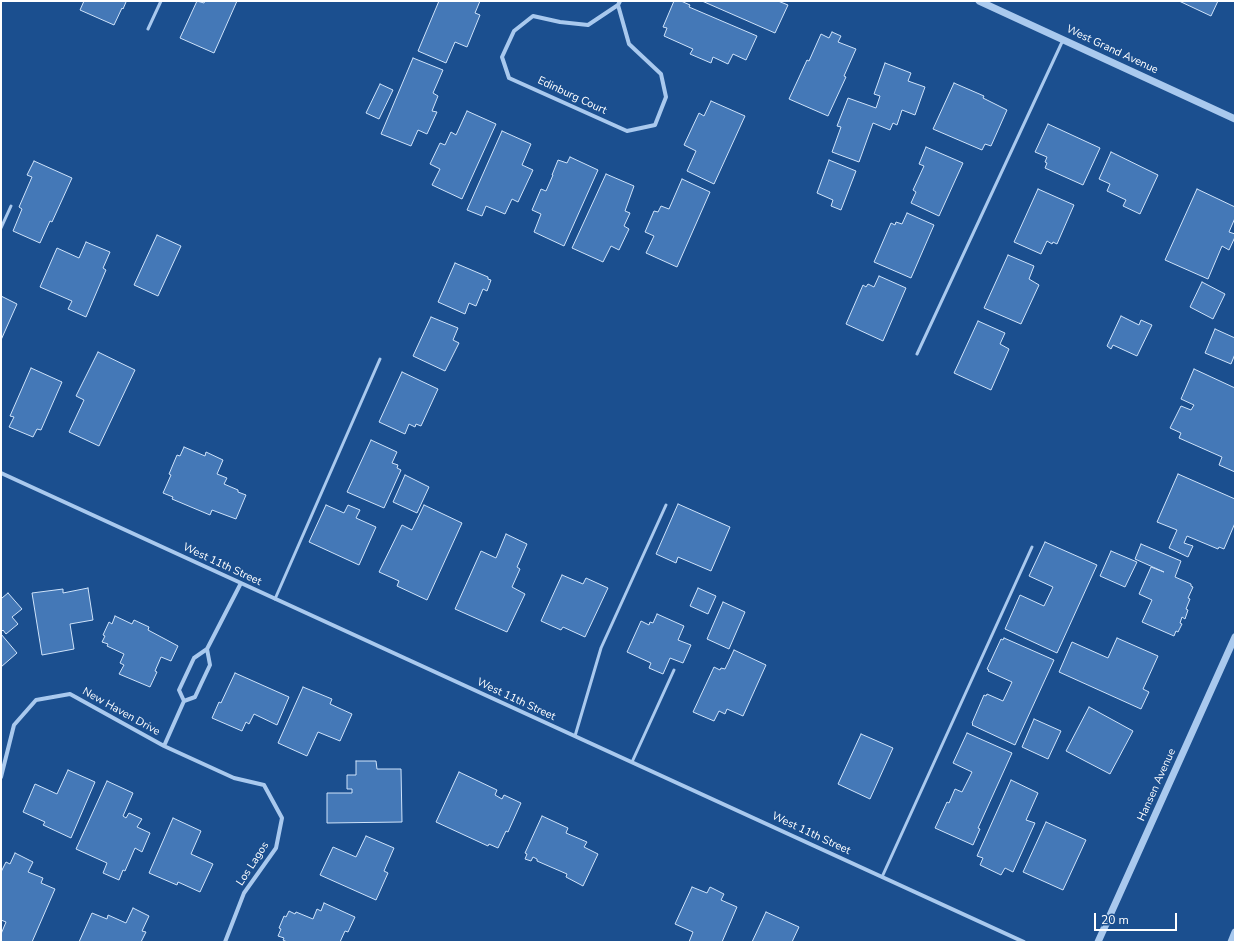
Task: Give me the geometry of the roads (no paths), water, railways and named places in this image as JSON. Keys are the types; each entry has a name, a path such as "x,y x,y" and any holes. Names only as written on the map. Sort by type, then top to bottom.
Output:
{"street":[{"name":"West Grand Avenue","path":"979,1 1235,119"},
{"name":"Edinburg Court","path":"619,3 629,44 661,74 666,97 655,124 627,131 509,78 502,57 514,31 533,16 560,22 588,24 619,3"},
{"name":"West 11th Street","path":"1,473 1024,942"},
{"path":"184,701 179,690 194,658 207,649 241,583"},
{"name":"Hansen Avenue","path":"1098,942 1235,637"},
{"path":"164,746 184,701 195,697 210,665 207,649"},
{"name":"New Haven Drive","path":"1,777 14,725 36,700 70,694 164,746"},
{"name":"Los Lagos","path":"164,746 234,778 264,785 282,818 276,848 244,894 225,942"},
{"path":"1231,942 1235,932"}],"lane":[{"path":"148,29 160,1"},
{"path":"916,354 1063,40"},
{"path":"1,228 11,206"},
{"path":"275,599 380,359"},
{"path":"575,736 601,648 666,505"},
{"path":"882,877 1032,547"},
{"path":"632,762 674,670"}]}
